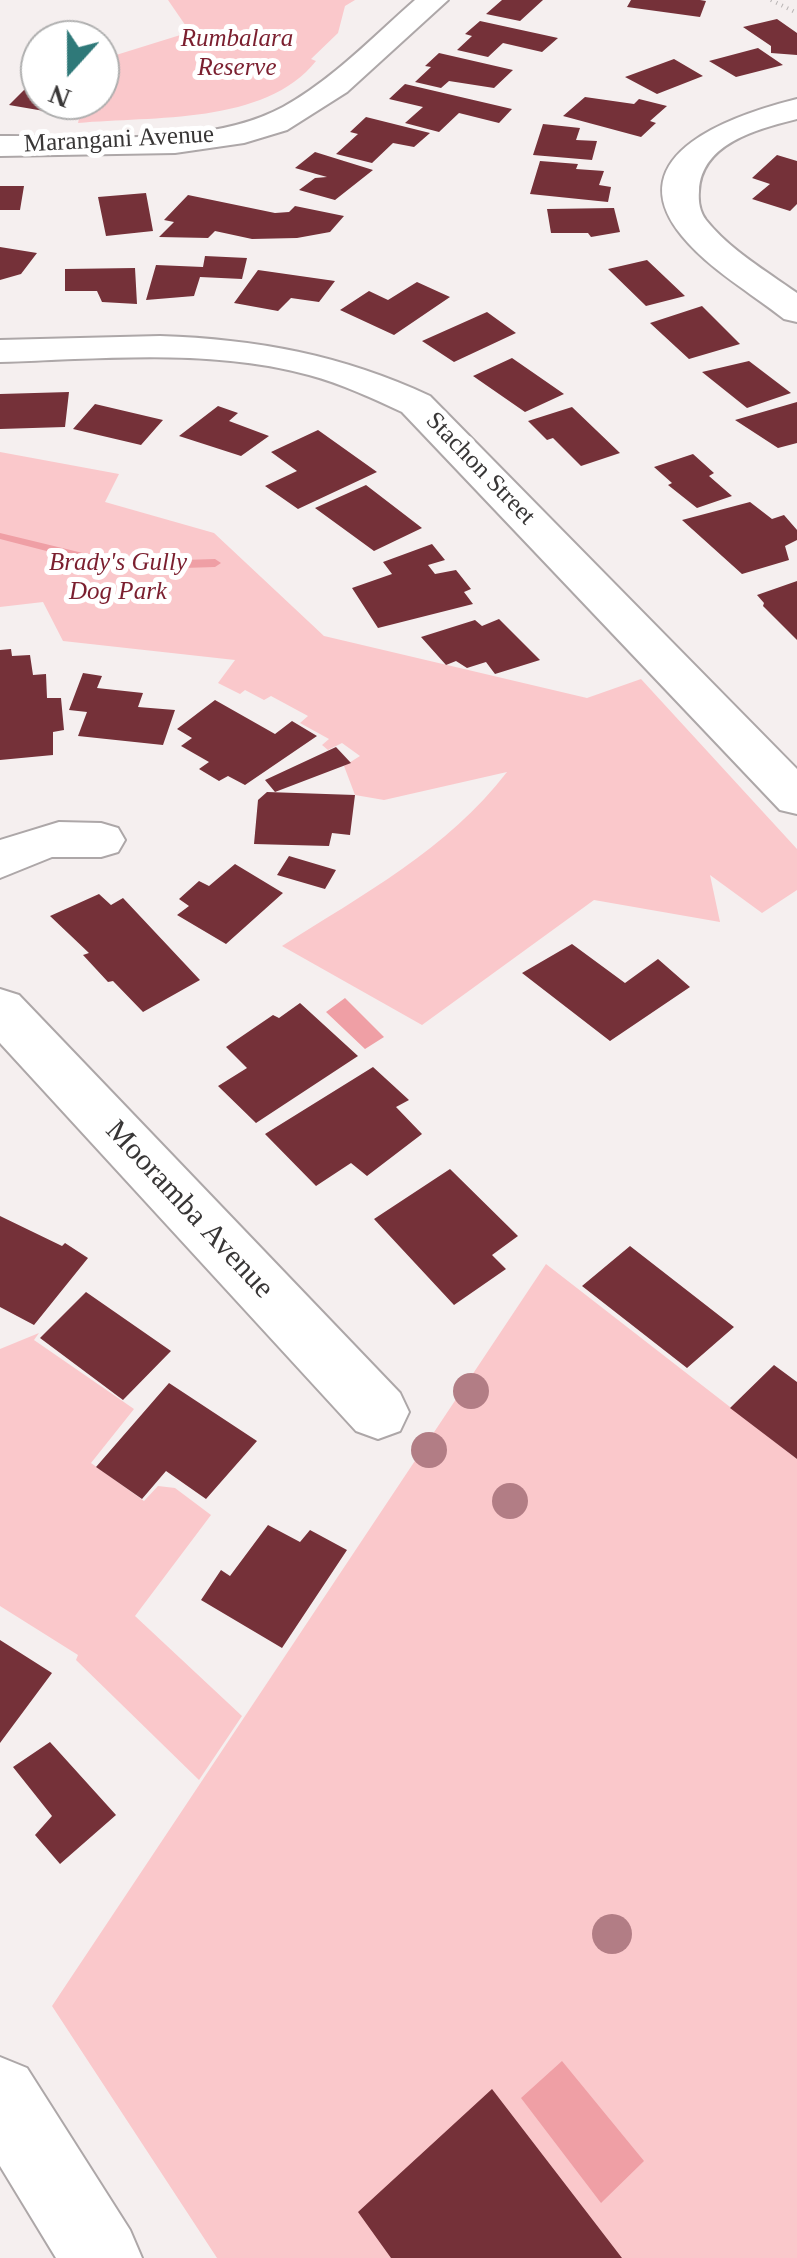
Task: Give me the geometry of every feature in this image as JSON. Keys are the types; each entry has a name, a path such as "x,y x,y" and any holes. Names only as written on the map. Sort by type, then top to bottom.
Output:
{"street":[{"name":"Marangani Avenue","path":"0,146 202,139 277,122 307,105 433,0"},
{"path":"797,109 730,130 704,147 684,168 681,191 684,213 702,236 797,311"},
{"name":"Stachon Street","path":"0,351 182,346 275,354 376,382 416,404 797,798"},
{"path":"0,861 31,845 61,836 101,840"},
{"name":"Mooramba Avenue","path":"0,1009 378,1412"},
{"path":"0,2095 102,2258"}],"path":[{"path":"771,0 797,13"}],"green space":[{"name":"Rumbalara Reserve","path":"168,0 355,0 345,6 338,33 311,59 316,61 294,82 268,97 206,113 173,117 78,123 120,120 120,54 190,32"},
{"name":"Brady's Gully Dog Park","path":"0,452 119,474 105,502 214,533 324,636 587,698 641,679 797,849 797,890 762,913 710,875 720,922 594,900 422,1025 282,946 431,847 484,799 507,772 384,800 355,795 344,766 360,756 342,743 328,750 322,745 329,739 300,723 308,716 271,696 264,700 218,683 235,660 63,641 43,602 0,607"},
{"path":"546,1264 797,1459 797,2258 217,2258 52,2006"},
{"path":"39,1333 34,1340 134,1409 91,1463 144,1501 158,1486 175,1488 211,1515 135,1616 242,1716 199,1780 76,1660 78,1655 0,1606 0,1349"}],"shaded area":[{"path":"345,998 384,1037 365,1049 326,1012"},
{"path":"562,2061 644,2161 601,2203 521,2098"}],"building":[{"path":"502,0 543,0 520,21 486,14"},
{"path":"631,0 706,1 700,17 627,7"},
{"path":"777,19 797,33 797,55 771,53 771,46 743,27"},
{"path":"480,21 558,38 542,52 503,43 488,57 457,50 472,36 465,34"},
{"path":"758,48 783,65 736,77 709,61"},
{"path":"439,53 513,70 494,88 449,81 441,88 415,82"},
{"path":"674,59 703,76 657,94 625,77"},
{"path":"405,84 512,109 499,123 459,113 439,132 405,123 423,107 389,99"},
{"path":"20,94 20,107 9,105"},
{"path":"585,97 634,104 639,99 667,106 650,121 656,123 641,137 563,116"},
{"path":"366,117 430,133 414,147 393,143 372,163 336,154 358,134 350,132"},
{"path":"543,124 580,128 576,140 597,141 592,160 533,155"},
{"path":"315,152 373,170 335,200 299,190 315,178 327,177 295,168"},
{"path":"777,155 797,161 797,204 790,211 752,199 770,184 752,178"},
{"path":"540,161 604,171 599,185 611,187 608,202 530,194"},
{"path":"0,186 24,186 20,210 0,210"},
{"path":"146,193 153,231 106,236 98,197"},
{"path":"188,195 275,213 289,212 295,206 344,216 330,232 297,238 252,239 215,231 208,238 159,237 174,222 164,220"},
{"path":"614,208 620,232 591,237 588,233 551,233 547,209"},
{"path":"0,247 37,253 21,274 0,280"},
{"path":"205,256 247,258 242,279 200,277 194,296 146,300 156,265 203,267"},
{"path":"647,260 685,296 646,306 608,269"},
{"path":"135,268 137,304 102,302 97,291 65,291 65,269"},
{"path":"258,270 335,281 319,302 291,298 278,311 234,303"},
{"path":"417,282 450,297 394,335 340,310 369,291 388,300"},
{"path":"702,306 740,344 689,359 650,323"},
{"path":"487,312 516,333 454,362 422,341"},
{"path":"512,358 564,394 525,412 473,376"},
{"path":"749,361 791,393 747,408 702,372"},
{"path":"69,392 65,427 0,429 0,394"},
{"path":"797,402 797,443 778,448 735,420"},
{"path":"95,404 163,420 141,445 73,429"},
{"path":"218,406 238,413 229,421 269,436 241,456 179,436"},
{"path":"572,407 620,453 581,466 553,438 547,440 528,421"},
{"path":"318,430 377,472 298,509 265,486 297,471 271,452"},
{"path":"693,454 714,473 709,476 732,496 697,508 668,485 672,483 654,467"},
{"path":"366,485 422,528 374,551 315,508"},
{"path":"750,502 772,519 784,515 797,530 797,540 785,546 789,560 742,574 682,520"},
{"path":"432,544 445,560 428,565 435,574 456,570 471,589 464,592 473,604 378,628 352,588 392,574 383,562"},
{"path":"797,581 797,640 757,595"},
{"path":"499,619 540,660 495,674 486,662 467,668 456,661 446,665 421,637 475,620 482,626"},
{"path":"11,649 12,656 30,655 33,675 46,674 47,698 61,698 64,730 53,732 53,755 0,760 0,650"},
{"path":"83,673 102,676 97,688 143,693 138,707 175,710 163,745 78,736 87,712 69,710"},
{"path":"215,700 275,734 292,721 317,736 245,785 228,776 219,781 199,769 209,762 181,746 192,738 177,729"},
{"path":"336,747 351,763 275,792 265,780"},
{"path":"267,792 355,795 350,835 332,833 329,846 254,844 258,800"},
{"path":"289,856 336,870 325,889 277,875"},
{"path":"235,864 283,893 226,944 177,915 189,906 179,899 199,881 209,886"},
{"path":"99,894 111,905 123,898 200,980 143,1012 113,981 108,982 83,955 89,953 50,916"},
{"path":"572,944 625,983 658,959 690,987 610,1041 522,973"},
{"path":"300,1003 358,1056 256,1123 218,1086 247,1068 226,1047 273,1015 279,1018"},
{"path":"373,1067 409,1100 396,1107 422,1134 367,1176 351,1163 316,1186 265,1134"},
{"path":"450,1169 518,1236 492,1255 506,1269 454,1305 374,1219"},
{"path":"0,1216 62,1246 65,1243 88,1258 34,1325 0,1307"},
{"path":"630,1246 734,1327 687,1368 582,1286"},
{"path":"86,1292 171,1351 123,1400 40,1338"},
{"path":"774,1365 797,1382 797,1459 730,1408"},
{"path":"169,1383 257,1441 206,1499 166,1471 142,1499 96,1467"},
{"path":"268,1525 300,1542 310,1530 347,1550 282,1648 201,1600 221,1570 230,1576"},
{"path":"0,1640 52,1673 0,1743"},
{"path":"50,1742 116,1815 60,1864 35,1835 52,1816 13,1767"},
{"path":"492,2089 622,2258 391,2258 358,2212"}],"waterway":[{"path":"0,536 120,566 215,563"}]}
